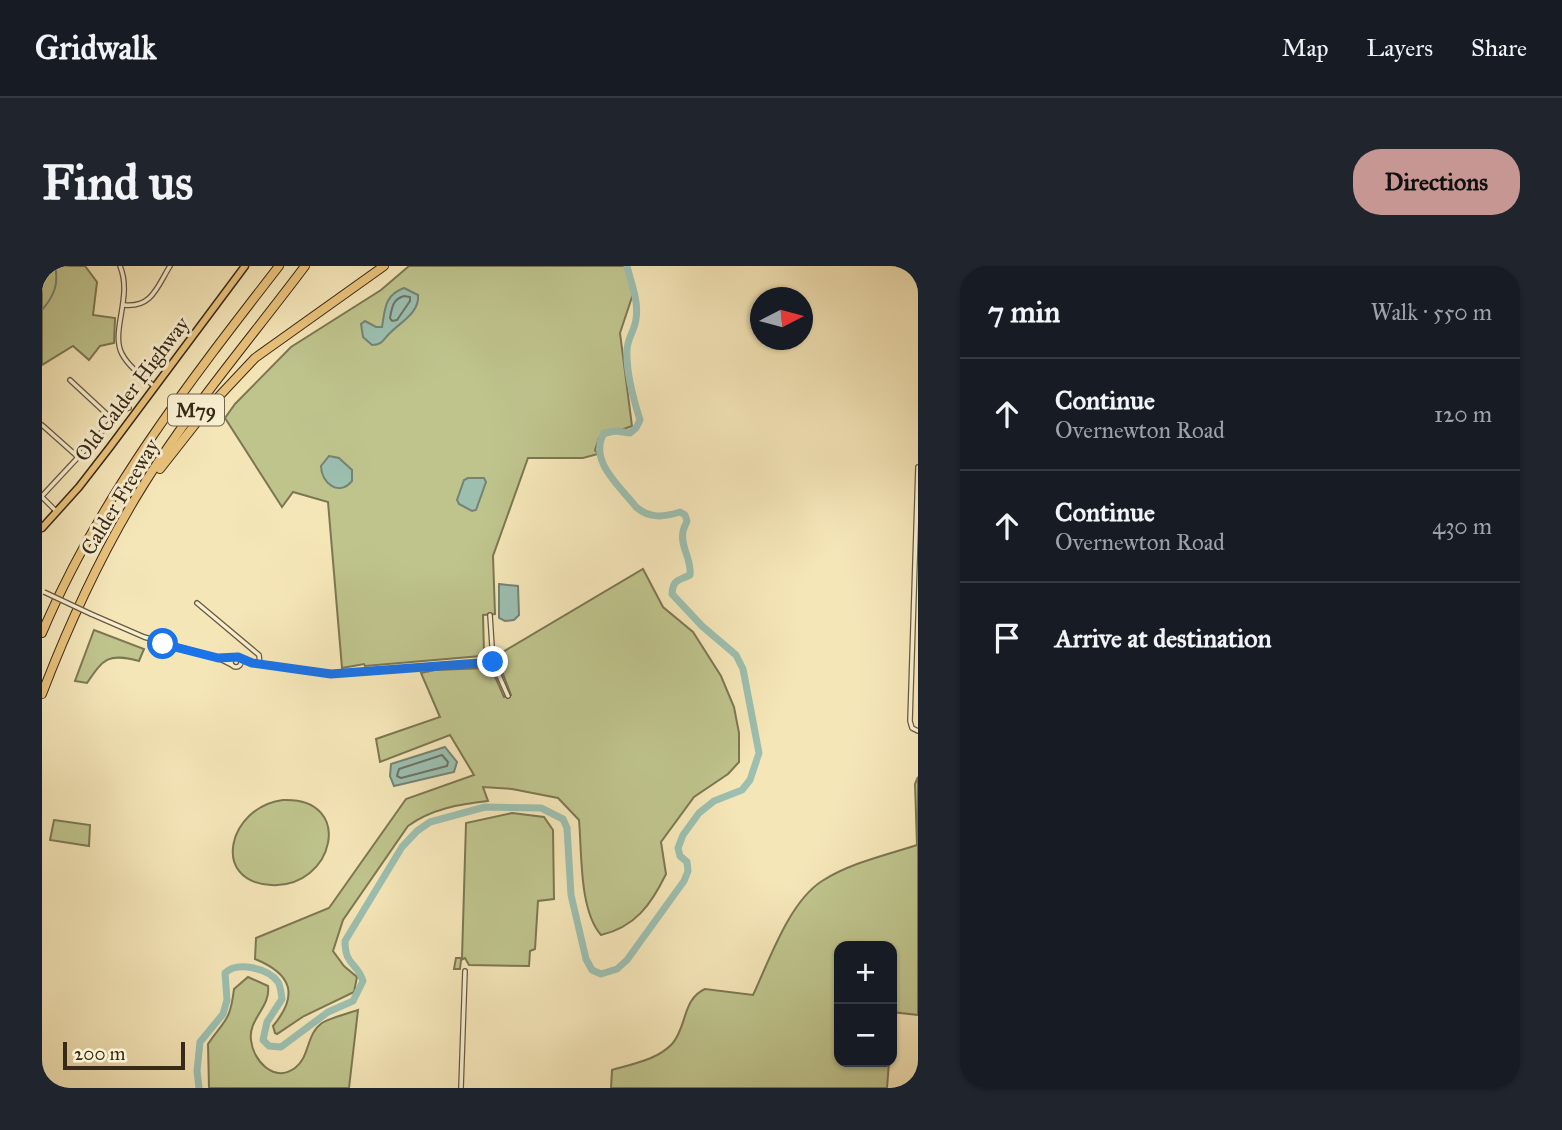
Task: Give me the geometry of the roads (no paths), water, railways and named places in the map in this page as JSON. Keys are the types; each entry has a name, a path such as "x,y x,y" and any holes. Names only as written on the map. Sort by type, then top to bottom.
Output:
{"highway":[{"name":"Calder Freeway","path":"42,634 79,556 126,473 278,266"},
{"name":"Calder Freeway","path":"42,694 69,627 100,563 159,462 305,266"},
{"path":"100,563 137,502 168,458 239,374 274,342 384,266"}],"main road":[{"name":"Old Calder Highway","path":"42,528 155,388 244,266"}],"street":[{"path":"120,266 125,282 120,349 127,362 155,388"},
{"path":"124,305 145,303 170,266"},
{"path":"70,380 113,419"},
{"path":"57,512 42,496 113,419 123,409 129,408"},
{"path":"42,425 78,457"},
{"path":"918,467 910,717 911,726 918,731"},
{"path":"43,591 153,641 218,658 240,659 256,664 340,674 493,662"},
{"path":"197,603 260,657 256,664"},
{"path":"490,615 493,662 508,696"},
{"path":"218,658 232,666 256,664"},
{"path":"232,666 233,658"},
{"path":"240,659 240,666"},
{"path":"461,1088 465,971"}],"water":[{"path":"404,288 418,295 416,307 383,341 372,345 363,337 361,324 365,321 382,327 389,299"},
{"path":"329,456 339,458 352,470 352,481 347,486 336,488 324,478 321,466"},
{"path":"484,478 486,482 476,510 472,511 457,500 464,480"},
{"path":"499,584 518,586 519,615 514,620 505,621 499,618"},
{"path":"445,747 457,762 454,772 394,786 390,776 391,764"}],"waterway":[{"path":"42,310 54,290 55,266"},
{"path":"199,1088 197,1071 200,1042 223,1014 227,1000 225,973 230,969 244,967 260,970 279,984 282,999 267,1022 263,1040 269,1046 281,1047 328,1012 353,1001 363,981 349,960 345,941 402,847 430,822 485,807 541,808 563,819 567,828 571,895 586,959 592,970 601,974 617,969 627,960 684,881 688,871 687,862 680,856 678,848 683,835 699,813 714,801 742,790 750,780 759,753 743,669 736,655 702,626 672,594 675,583 690,575 683,537 687,521 685,515 680,512 657,516 641,511 608,473 600,453 604,433 630,433 640,420 627,358 627,346 637,312 627,266"}]}
